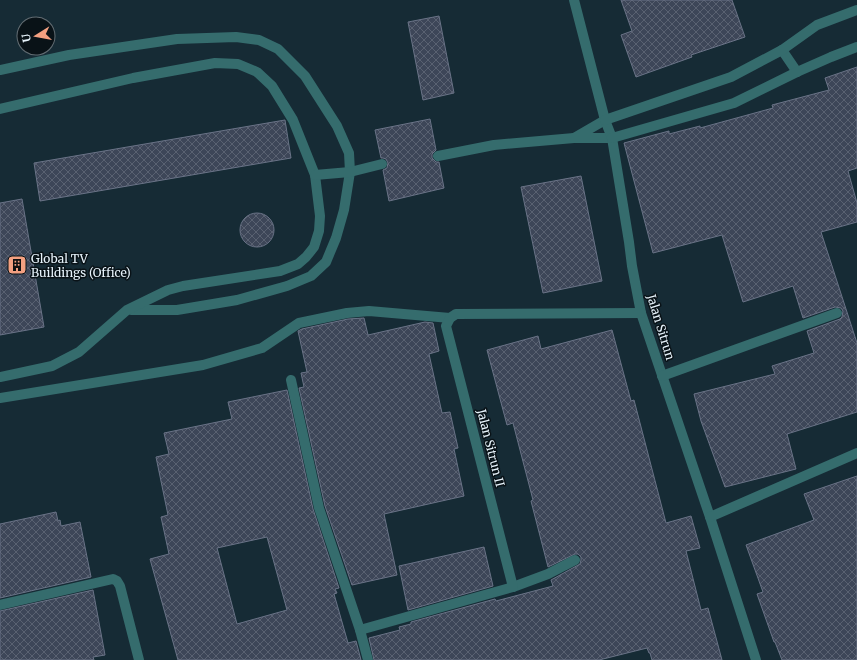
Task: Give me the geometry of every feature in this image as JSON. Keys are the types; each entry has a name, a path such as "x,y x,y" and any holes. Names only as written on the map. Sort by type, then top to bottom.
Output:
{"street":[{"name":"Jalan Sitrun","path":"574,0 604,120 612,138 633,274 641,313 710,517 756,660"},
{"path":"574,138 604,120 731,78 782,50 817,25 857,10"},
{"path":"0,70 69,55 177,39 236,37 259,40 278,49 305,76 338,126 349,153 350,172 344,210 336,238 326,262 311,276 287,286 237,300 177,310 127,310"},
{"path":"438,156 494,145 574,138 612,138 734,103 798,72 857,47"},
{"path":"782,50 798,72"},
{"path":"0,109 133,78 215,64 238,64 258,72 272,86 293,120 314,175 320,216 319,231 314,247 298,264 280,270 183,286 168,290 127,310 79,352 52,366 0,377"},
{"path":"314,175 350,172 382,164"},
{"path":"0,398 203,365 262,348 299,323 347,313 369,311 450,318 456,314 641,313"},
{"path":"662,376 837,313"},
{"name":"Jalan Sitrun II","path":"450,318 446,326 513,587"},
{"path":"291,380 319,508 360,630 368,660"},
{"path":"710,517 857,452"},
{"path":"360,630 513,587 548,574 575,560"},
{"path":"0,605 113,579 117,581 120,586 139,660"}],"building":[{"path":"621,0 732,0 745,37 691,55 692,57 636,77 621,35 632,31"},
{"path":"439,16 454,93 423,100 408,22"},
{"path":"857,67 857,168 848,171 857,203 857,222 821,232 857,343 857,412 787,434 796,469 725,487 701,421 694,394 775,374 772,366 814,353 807,331 840,319 843,311 841,308 835,307 803,318 793,286 743,302 722,235 653,253 624,143 669,131 669,134 700,126 700,128 773,108 772,105 829,90 825,78"},
{"path":"430,119 436,150 432,154 432,158 436,162 439,162 444,188 389,201 383,170 387,168 388,163 386,159 381,158 375,130"},
{"path":"285,120 291,158 40,201 34,163"},
{"path":"581,176 602,281 543,293 521,187"},
{"name":"Global TV Buildings (Office)","path":"22,199 44,327 0,335 0,203"},
{"path":"257,213 269,218 274,230 269,242 257,247 245,242 240,230 245,218"},
{"path":"364,318 368,335 425,322 433,323 439,351 429,354 442,413 450,412 458,448 454,449 464,496 384,514 397,575 352,585 325,506 299,388 304,387 301,373 307,372 298,331 348,319"},
{"path":"612,330 631,401 634,400 666,523 691,516 700,548 686,551 701,610 708,608 722,660 652,660 647,648 599,660 374,660 369,638 400,630 399,627 411,624 411,622 495,599 496,601 553,586 551,580 580,564 581,557 578,554 575,554 548,567 531,501 533,500 513,423 507,425 487,350 538,336 541,349"},
{"path":"287,390 313,509 339,588 335,589 337,593 334,594 348,643 356,641 361,660 178,660 150,559 169,554 161,517 168,515 156,457 169,454 164,433 232,419 228,402","holes":["267,537 287,610 237,624 217,548"]},
{"path":"857,476 857,660 782,660 757,594 763,592 746,545 814,520 804,494"},
{"path":"56,512 61,526 80,522 91,577 0,598 0,524"},
{"path":"484,547 493,586 408,610 399,566"},
{"path":"93,590 105,655 93,657 94,660 0,660 0,611"}],"place":[{"name":"Global TV Buildings (Office)","path":"17,265"}]}
